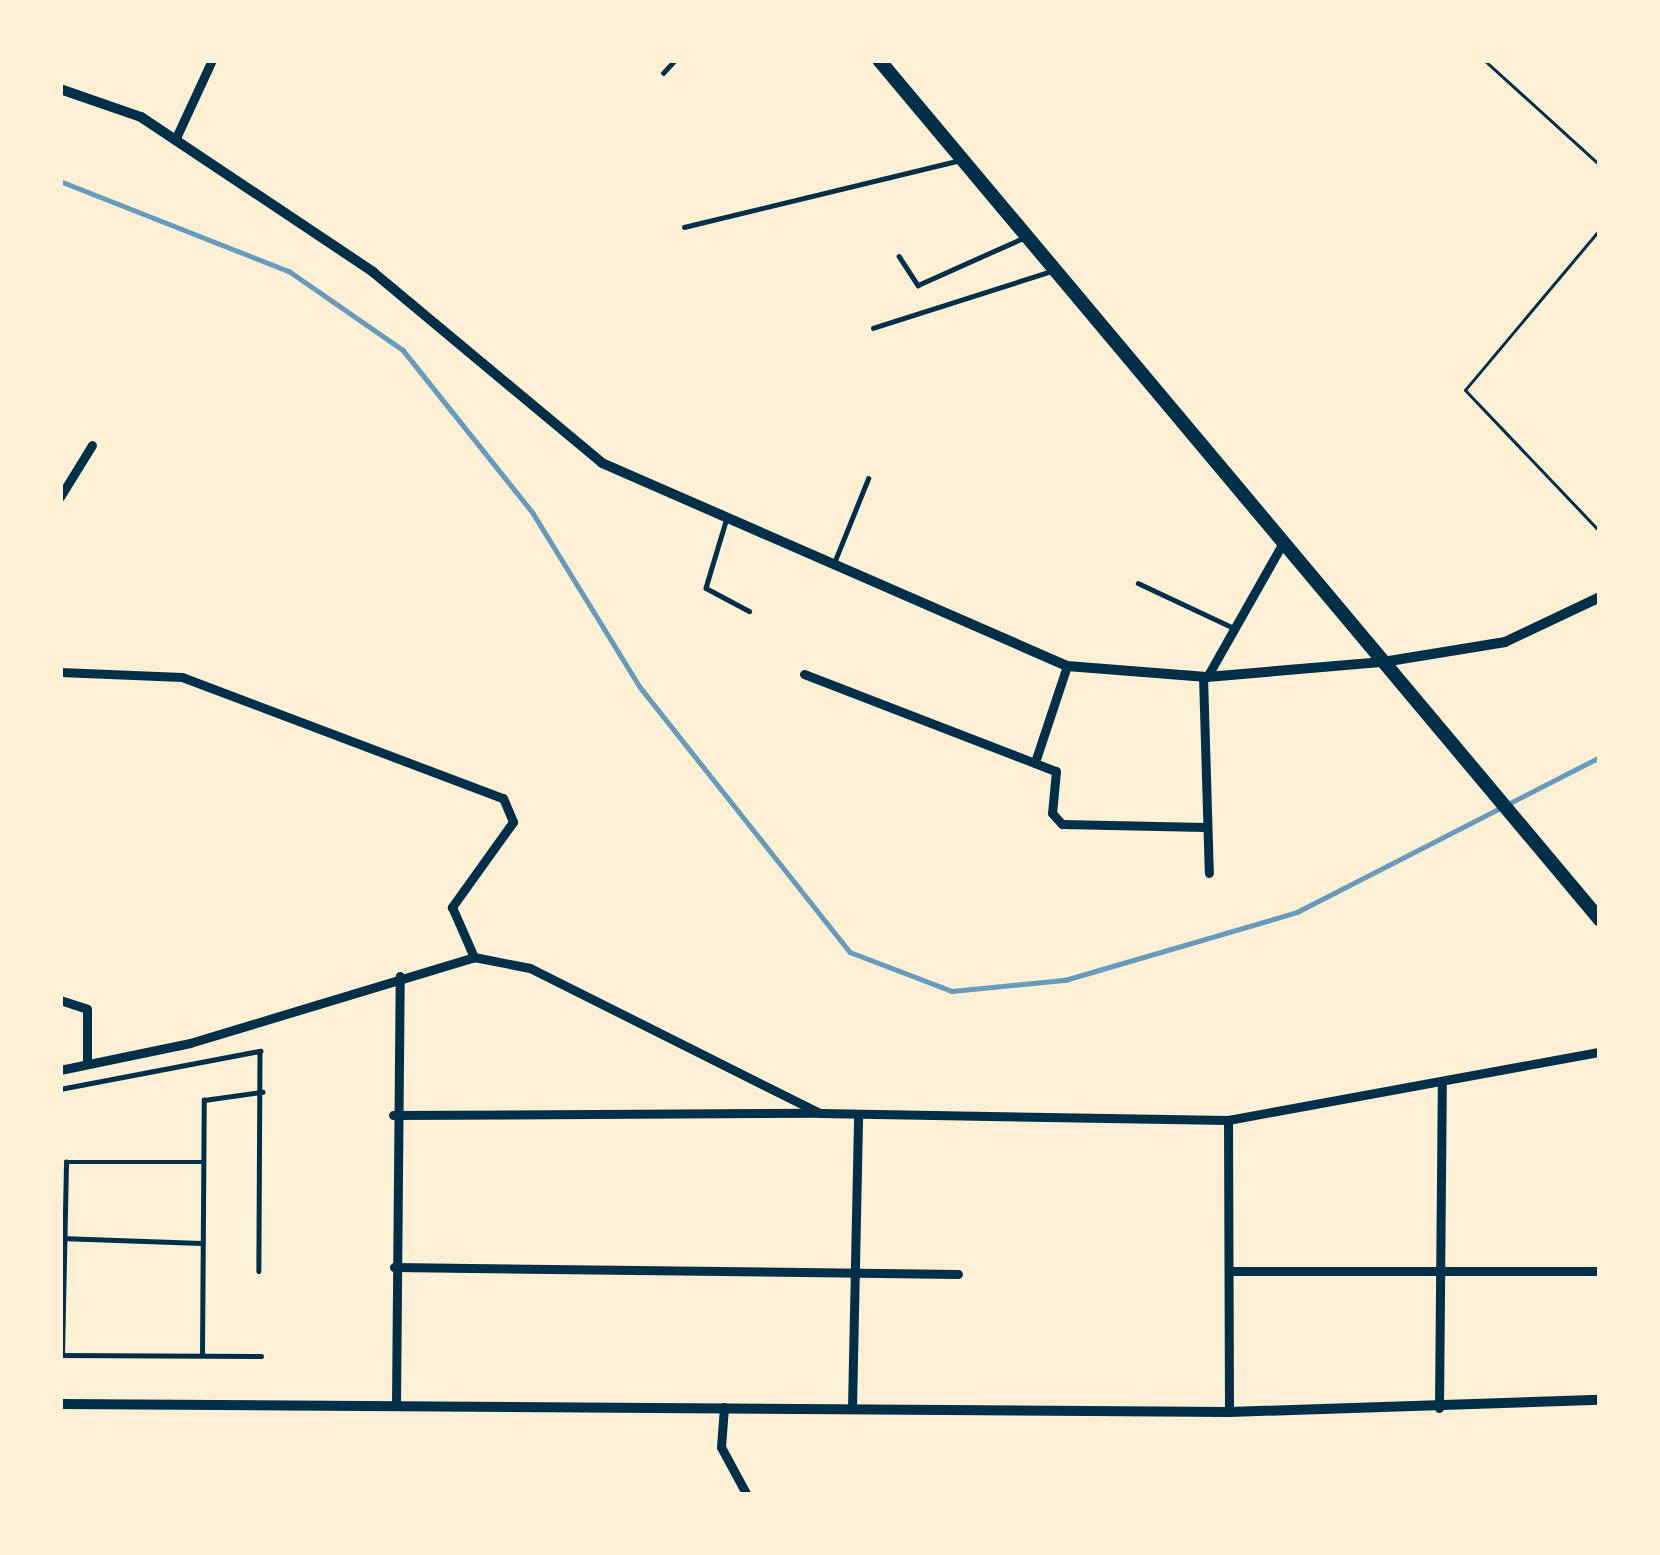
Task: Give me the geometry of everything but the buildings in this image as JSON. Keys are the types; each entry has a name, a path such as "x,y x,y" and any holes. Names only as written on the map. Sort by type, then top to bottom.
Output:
{"main road":[{"path":"879,60 1600,920"}],"street":[{"path":"175,140 212,60"},
{"path":"60,89 175,140 373,272 602,463 1067,666 1205,676 1383,662 1505,642 1600,597"},
{"path":"60,497 92,445"},
{"path":"1209,873 1205,676 1285,540"},
{"path":"1035,762 1067,666"},
{"path":"60,672 182,677 503,798 513,822 452,907 474,957"},
{"path":"804,674 1056,771 1052,813 1062,824 1205,827"},
{"path":"60,1070 474,957 530,968 820,1113"},
{"path":"396,1405 393,1115 400,976"},
{"path":"60,1000 87,1009 87,1064"},
{"path":"393,1115 820,1113 1228,1120 1600,1052"},
{"path":"1438,1408 1442,1083"},
{"path":"852,1408 858,1114"},
{"path":"1228,1120 1229,1412"},
{"path":"394,1267 958,1274"},
{"path":"1229,1270 1600,1270"},
{"path":"60,1404 1229,1412 1600,1400"},
{"path":"724,1407 721,1448 747,1495"}],"lane":[{"path":"663,73 674,60"},
{"path":"684,227 962,159"},
{"path":"898,256 918,285 1026,236"},
{"path":"873,328 1055,271"},
{"path":"834,562 868,479"},
{"path":"727,518 705,582 748,611"},
{"path":"1138,584 1234,628"},
{"path":"60,1089 255,1051 262,1092 260,1271"},
{"path":"202,1355 203,1162 210,1093 262,1092"},
{"path":"203,1162 70,1158 61,1238 61,1355 261,1356"},
{"path":"61,1238 201,1243"}],"path":[{"path":"1484,60 1600,165"},
{"path":"1600,229 1465,390 1600,532"}],"waterway":[{"path":"60,181 289,271 403,350 533,513 640,687 850,952 952,991 1065,980 1297,912 1600,757"}]}
